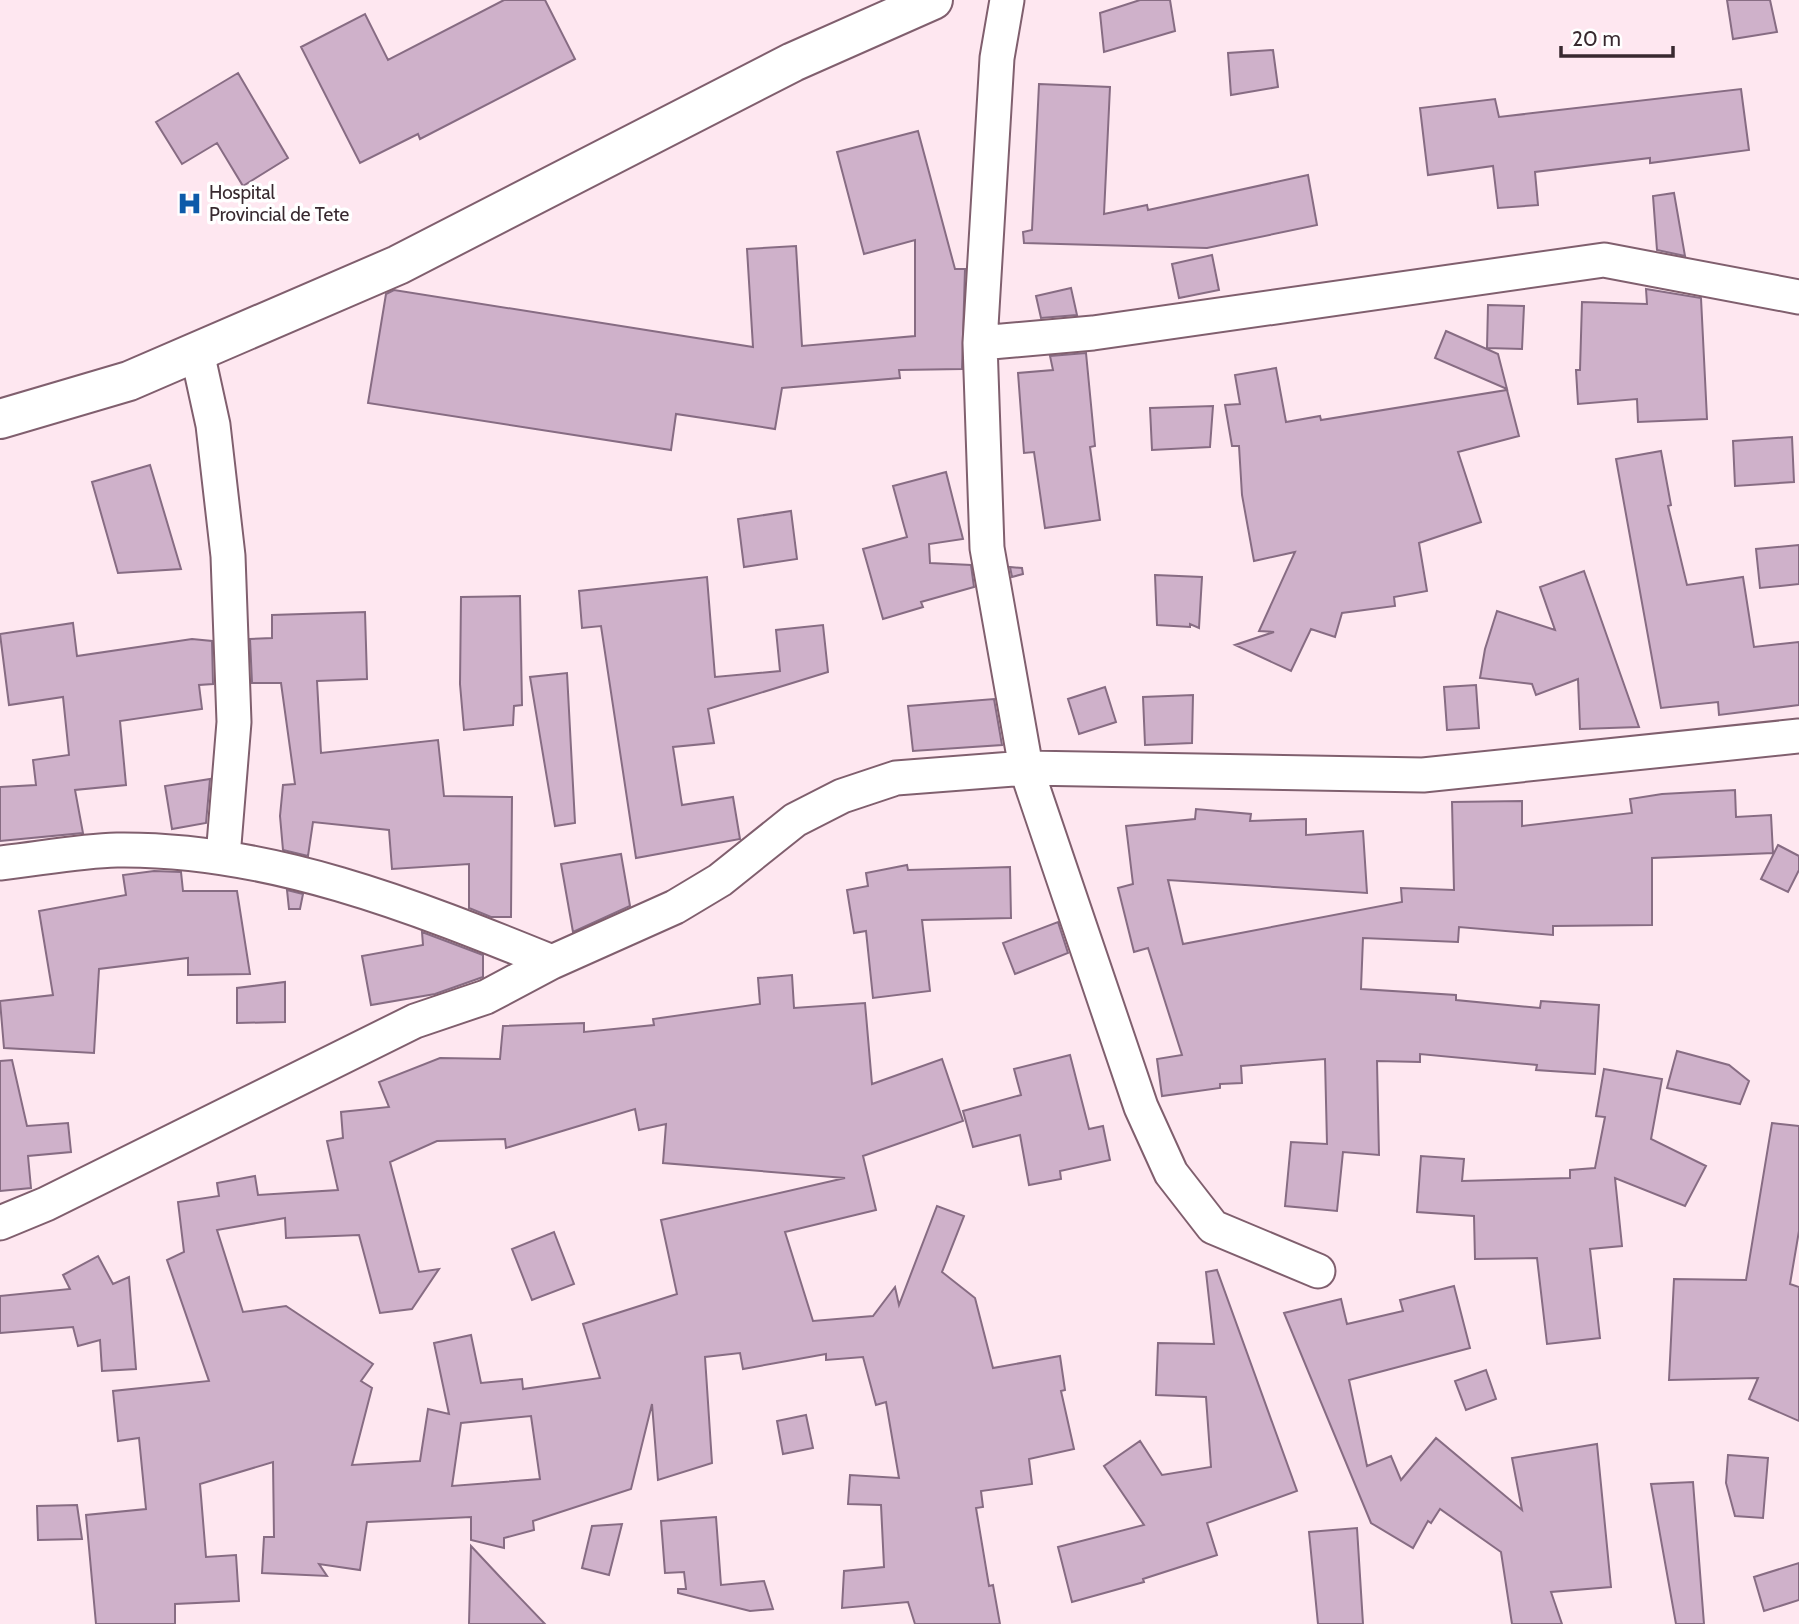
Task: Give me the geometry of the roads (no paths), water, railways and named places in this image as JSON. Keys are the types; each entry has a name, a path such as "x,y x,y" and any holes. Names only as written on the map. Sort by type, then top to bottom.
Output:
{"street":[{"path":"0,419 130,381 398,265 793,62 933,0"},
{"path":"1007,0 997,58 980,343 987,548 1026,768 1141,1107 1171,1173 1213,1227 1318,1270"},
{"path":"980,343 1093,333 1604,260 1799,297"},
{"path":"197,352 213,425 228,556 234,722 223,857"},
{"path":"0,1223 46,1204 415,1021 486,997 552,962 674,907 720,880 795,820 842,796 896,778 1026,768 1423,775 1799,736"},
{"path":"0,863 114,850 223,857 361,890 552,962"}],"place":[{"name":"Hospital Provincial de Tete","path":"189,203"}]}
